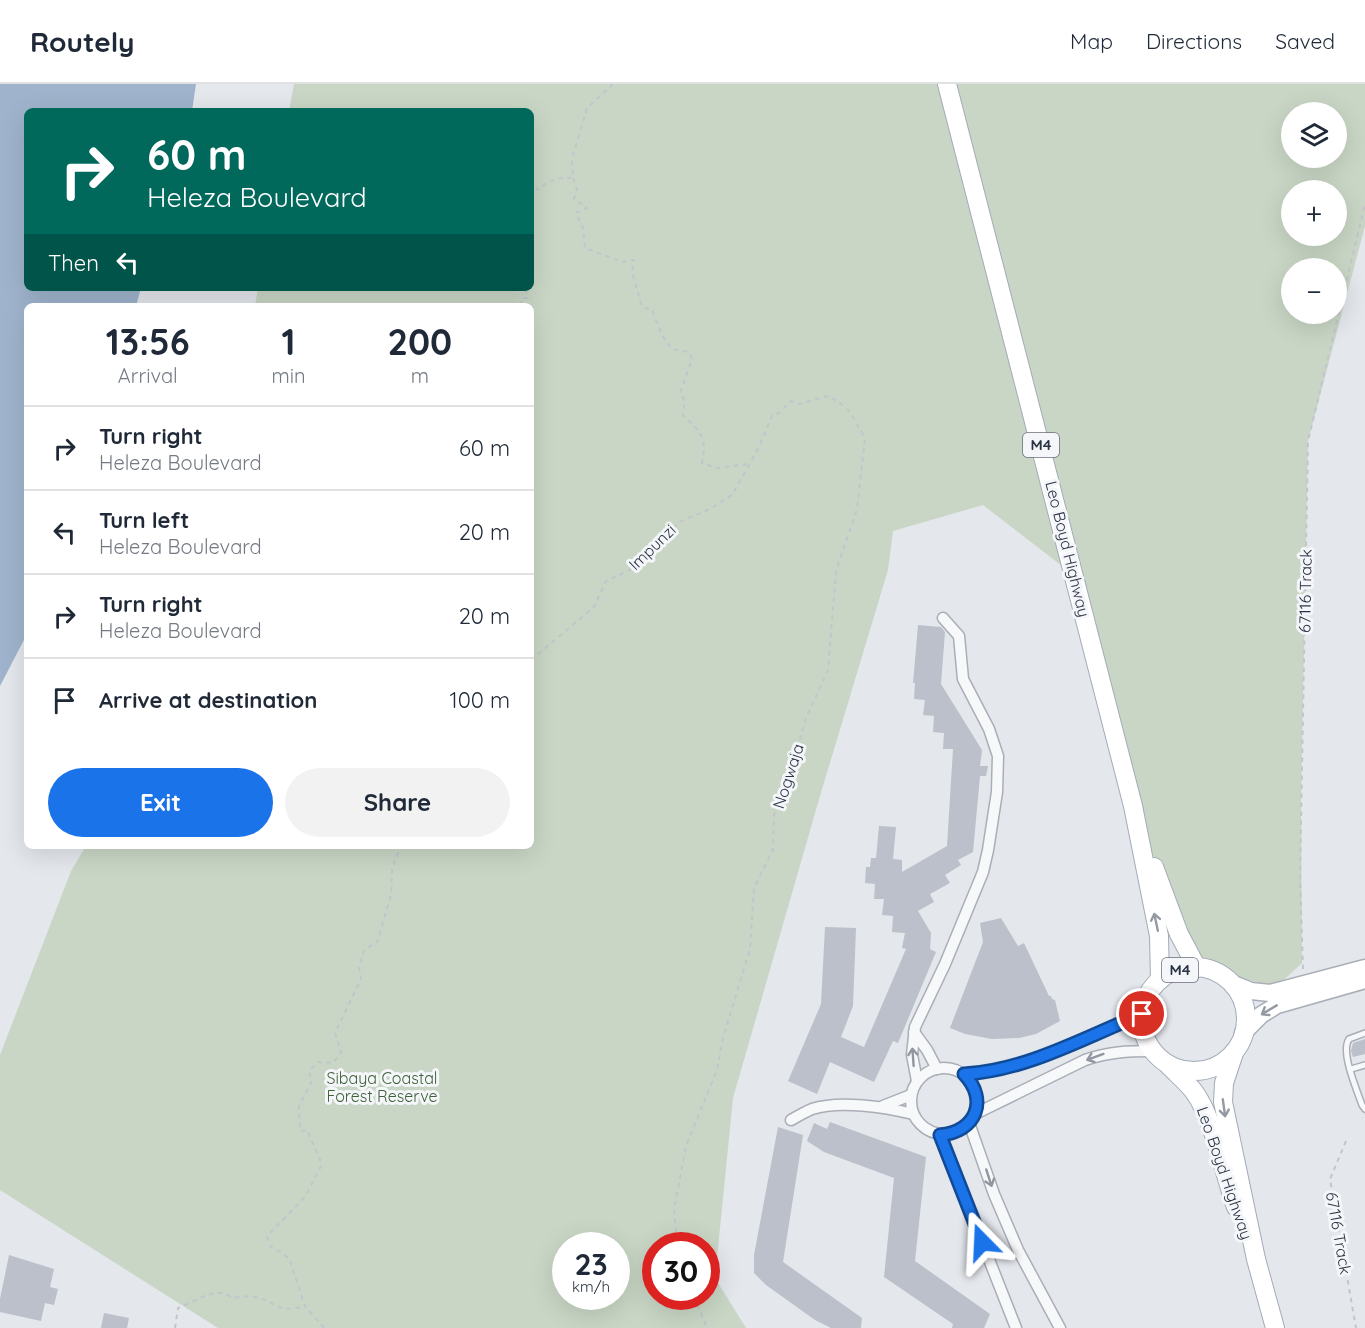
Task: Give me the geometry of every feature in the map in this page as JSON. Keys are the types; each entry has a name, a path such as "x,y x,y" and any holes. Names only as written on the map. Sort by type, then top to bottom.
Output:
{"main road":[{"name":"Leo Boyd Highway","path":"947,84 1133,806 1159,936 1160,980"},
{"name":"Leo Boyd Highway","path":"1133,806 1179,934 1197,968"},
{"name":"M4","path":"1142,1014 1148,996 1160,980 1177,970 1197,968 1215,973 1231,983"},
{"path":"1231,983 1244,1007 1244,1033"},
{"name":"Leo Boyd Highway","path":"1142,1014 1144,1033 1152,1050 1194,1091 1199,1099 1256,1259"},
{"name":"Leo Boyd Highway","path":"1244,1033 1234,1051 1224,1083 1223,1102 1256,1259 1275,1328"},
{"name":"Leo Boyd Highway","path":"1166,1063 1186,1071 1208,1069 1218,1065 1234,1051"}],"street":[{"path":"917,1081 912,1055 914,1032 983,872 997,792 998,756 989,729 963,679 959,636 943,618"},
{"path":"1231,983 1251,992 1270,993 1365,968"},
{"path":"1244,1033 1261,1015 1277,1005 1365,980"},
{"path":"912,1114 911,1095 917,1081 926,1073 946,1068 964,1074 985,1073 1021,1064 1142,1014"},
{"path":"914,1032 937,1069"},
{"path":"791,1120 813,1108 883,1107 912,1114 924,1128 940,1135 951,1134 961,1130 972,1119 1085,1060 1103,1053 1152,1050"},
{"path":"964,1074 976,1092 977,1103 972,1119 994,1194 1018,1250 1060,1328"},
{"path":"883,1107 911,1095"},
{"path":"940,1135 1016,1328"}],"lane":[{"path":"1365,1033 1352,1037 1347,1042 1346,1050 1365,1110"},
{"path":"1351,1069 1365,1065"}],"path":[{"path":"613,84 587,108 572,159 573,178 577,190 574,199 587,208 576,213 583,228 585,248 623,262 634,260 632,272 642,307 652,310 662,335 672,349 689,352 692,359 680,393 685,401 683,416 698,429 706,447 702,463 717,468 748,464"},
{"path":"534,185 538,190 559,177 573,178"},
{"name":"67116 Track","path":"1305,984 1302,963 1300,878 1308,441 1365,204"},
{"path":"521,303 522,298 527,298 526,291"},
{"name":"Impunzi","path":"534,658 594,607 606,581 628,571 653,551 679,522 710,509 732,495 757,451 773,414 779,413 791,401 799,404 827,396 839,402 850,412"},
{"name":"Nogwaja","path":"676,1232 674,1209 686,1146 717,1070 723,1038 750,949 754,888 773,849 774,815 791,770 806,718 828,670 836,571 857,509 865,438 850,412"},
{"path":"324,1328 305,1306 290,1258 270,1246 267,1236 305,1197 322,1164 308,1130 300,1131 299,1106 312,1082 309,1071 318,1062 333,1063 341,1052 335,1033 362,979 359,968 364,950 376,942 392,895 392,868 401,849"},
{"name":"67116 Track","path":"1346,1141 1330,1179 1356,1328"},
{"path":"175,1328 178,1308 204,1297 221,1293 233,1297 242,1295 258,1297 274,1306 288,1310 305,1306"},
{"path":"700,1310 707,1328"}],"green space":[{"name":"Sibaya Coastal Forest Reserve","path":"294,84 1365,84 1365,226 1347,294 1347,258 1281,258 1281,324 1339,324 1308,441 1301,803 1302,963 1275,988 1197,964 1133,806 1075,576 983,505 893,531 888,570 733,1098 720,1232 642,1232 642,1310 720,1310 720,1286 746,1328 218,1328 0,1190 0,1055 71,871 84,849 534,849 534,303 256,303 258,291 534,291 534,108 290,108"}],"water":[{"path":"0,84 196,84 192,108 24,108 24,291 140,291 137,303 24,303 24,640 0,686"}],"building":[{"path":"918,625 941,627 945,632 941,684 982,750 980,766 988,766 986,776 980,776 973,852 958,860 961,865 945,875 950,883 930,894 934,902 918,911 931,933 930,949 936,952 898,1043 893,1041 874,1082 830,1062 817,1094 788,1081 821,1004 825,927 856,928 853,1006 841,1037 864,1047 906,949 902,948 905,933 892,932 893,916 882,915 884,899 874,899 875,884 865,883 866,867 870,867 871,858 876,858 879,826 896,827 893,859 902,860 902,872 947,846 953,749 943,749 944,733 933,732 934,716 923,715 925,700 914,699 915,683 913,683"},
{"path":"1001,918 1018,946 1024,943 1049,996 1055,1000 1060,1021 1036,1034 1019,1038 992,1039 965,1034 950,1028 983,942 980,923"},
{"path":"1365,1039 1365,1054 1353,1057 1351,1051 1353,1043"},
{"path":"830,1122 926,1157 915,1261 990,1314 984,1328 952,1328 953,1324 884,1277 894,1178 824,1152 807,1141 814,1123 827,1129"},
{"path":"778,1127 803,1135 783,1262 862,1318 861,1328 831,1328 815,1320 766,1285 754,1273 754,1255"},
{"path":"9,1255 54,1269 50,1287 58,1289 54,1305 45,1303 41,1321 0,1312 0,1299"},
{"path":"104,1313 129,1318 127,1328 101,1328"}],"route":[{"path":"982,1242 940,1135 961,1130 975,1114 976,1092 964,1074 985,1073 1021,1064 1142,1014"}]}
